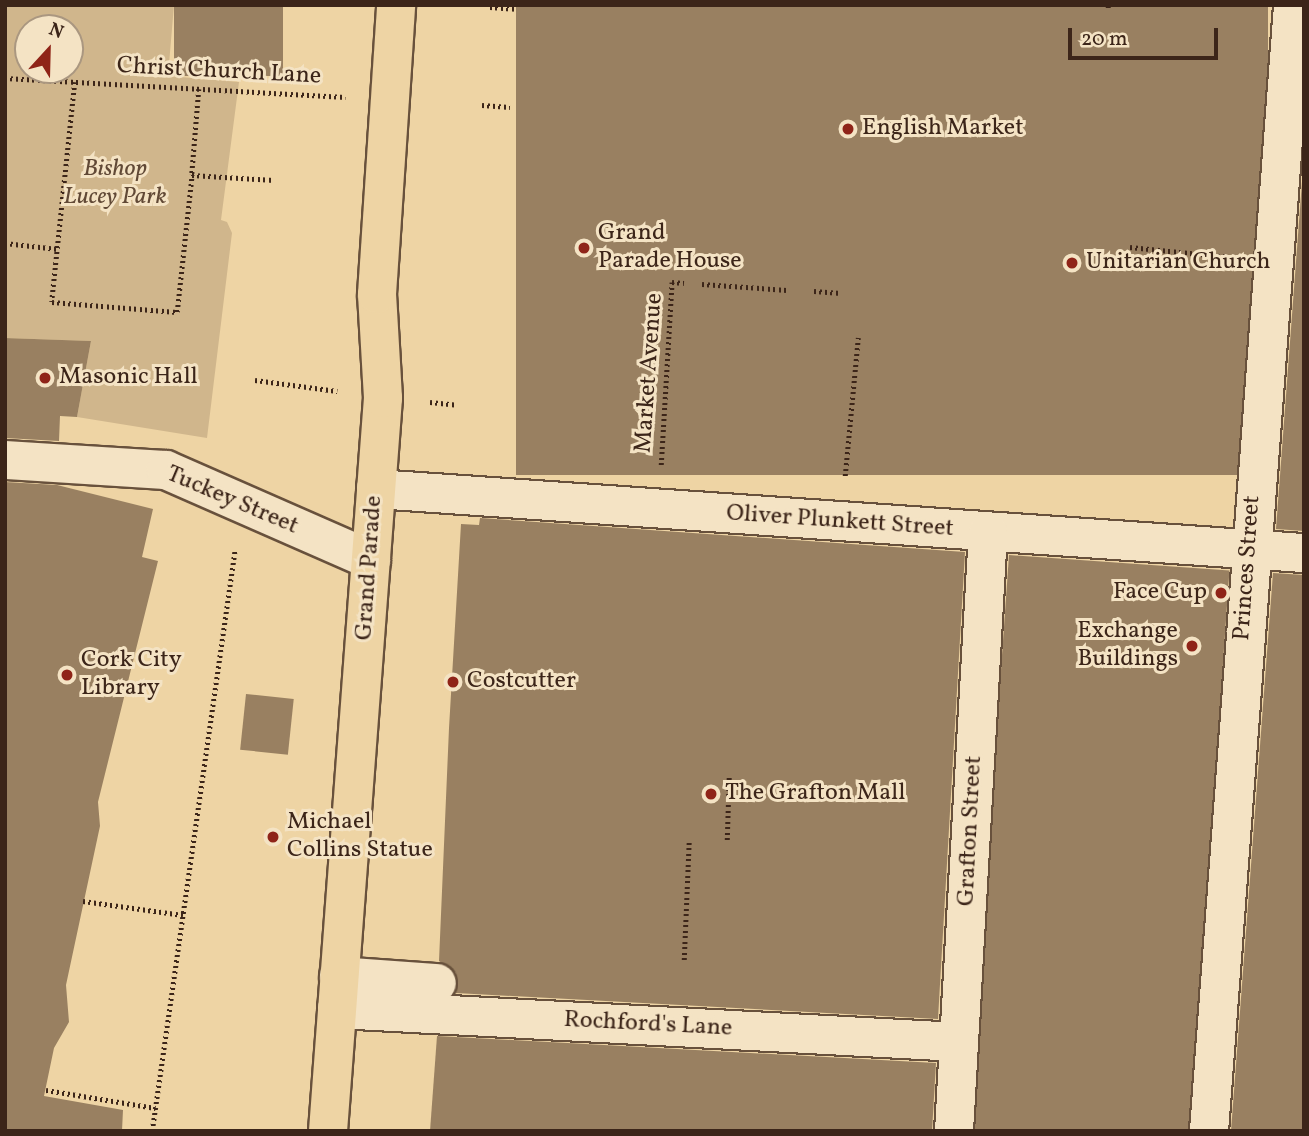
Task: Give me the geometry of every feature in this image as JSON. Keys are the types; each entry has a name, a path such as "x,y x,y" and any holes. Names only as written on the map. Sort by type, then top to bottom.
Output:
{"main road":[{"name":"Grand Parade","path":"328,1131 383,398 377,294 396,5"}],"street":[{"name":"Princes Street","path":"1209,1131 1249,549 1293,5"},
{"name":"Tuckey Street","path":"5,460 166,470 370,560"},
{"name":"Oliver Plunkett Street","path":"376,489 1304,553"},
{"name":"Grafton Street","path":"954,1131 988,532"},
{"path":"338,992 437,983"},
{"name":"Rochford's Lane","path":"338,992 959,1042"}],"path":[{"path":"490,7 516,9"},
{"name":"Christ Church Lane","path":"84,83 388,99"},
{"path":"75,84 52,302 177,312 199,89"},
{"path":"482,105 510,107"},
{"path":"192,175 274,180"},
{"path":"5,243 58,249"},
{"path":"1130,247 1272,261"},
{"name":"Market Avenue","path":"660,476 673,282 684,283"},
{"name":"Market Avenue","path":"702,284 787,290"},
{"path":"814,291 841,293"},
{"path":"844,487 858,338"},
{"path":"152,1131 241,503"},
{"path":"727,839 729,776"},
{"path":"684,960 689,839"},
{"path":"83,901 183,915"},
{"path":"46,1090 156,1108"}],"green space":[{"name":"Bishop Lucey Park","path":"5,5 174,5 168,76 239,82 221,220 227,222 232,233 207,438 77,417 91,341 5,338"}],"building":[{"path":"174,5 283,5 283,76 174,76"},
{"path":"516,5 1268,5 1268,475 516,475"},
{"path":"1304,155 1304,531 1276,529"},
{"name":"Masonic Hall","path":"5,338 91,341 77,417 60,416 59,441 5,438"},
{"path":"5,482 57,485 153,509 142,557 158,561 98,802 100,826 66,985 69,1022 54,1048 44,1096 123,1110 122,1131 5,1131"},
{"name":"The Grafton Mall","path":"480,518 965,552 938,1019 456,993 456,973 439,961 449,728 461,524 479,525"},
{"path":"1009,555 1229,570 1190,1131 969,1131"},
{"path":"1273,573 1304,575 1304,1131 1231,1131"},
{"path":"246,694 294,699 288,755 240,750"},
{"path":"437,1036 936,1063 932,1131 430,1131"}],"place":[{"name":"English Market","path":"848,129"},
{"name":"Grand Parade House","path":"584,248"},
{"name":"Unitarian Church","path":"1072,263"},
{"name":"Masonic Hall","path":"45,378"},
{"name":"Face Cup","path":"1221,593"},
{"name":"Exchange Buildings","path":"1192,646"},
{"name":"Cork City Library","path":"67,675"},
{"name":"Costcutter","path":"453,682"},
{"name":"The Grafton Mall","path":"711,794"},
{"name":"Michael Collins Statue","path":"273,837"}]}
